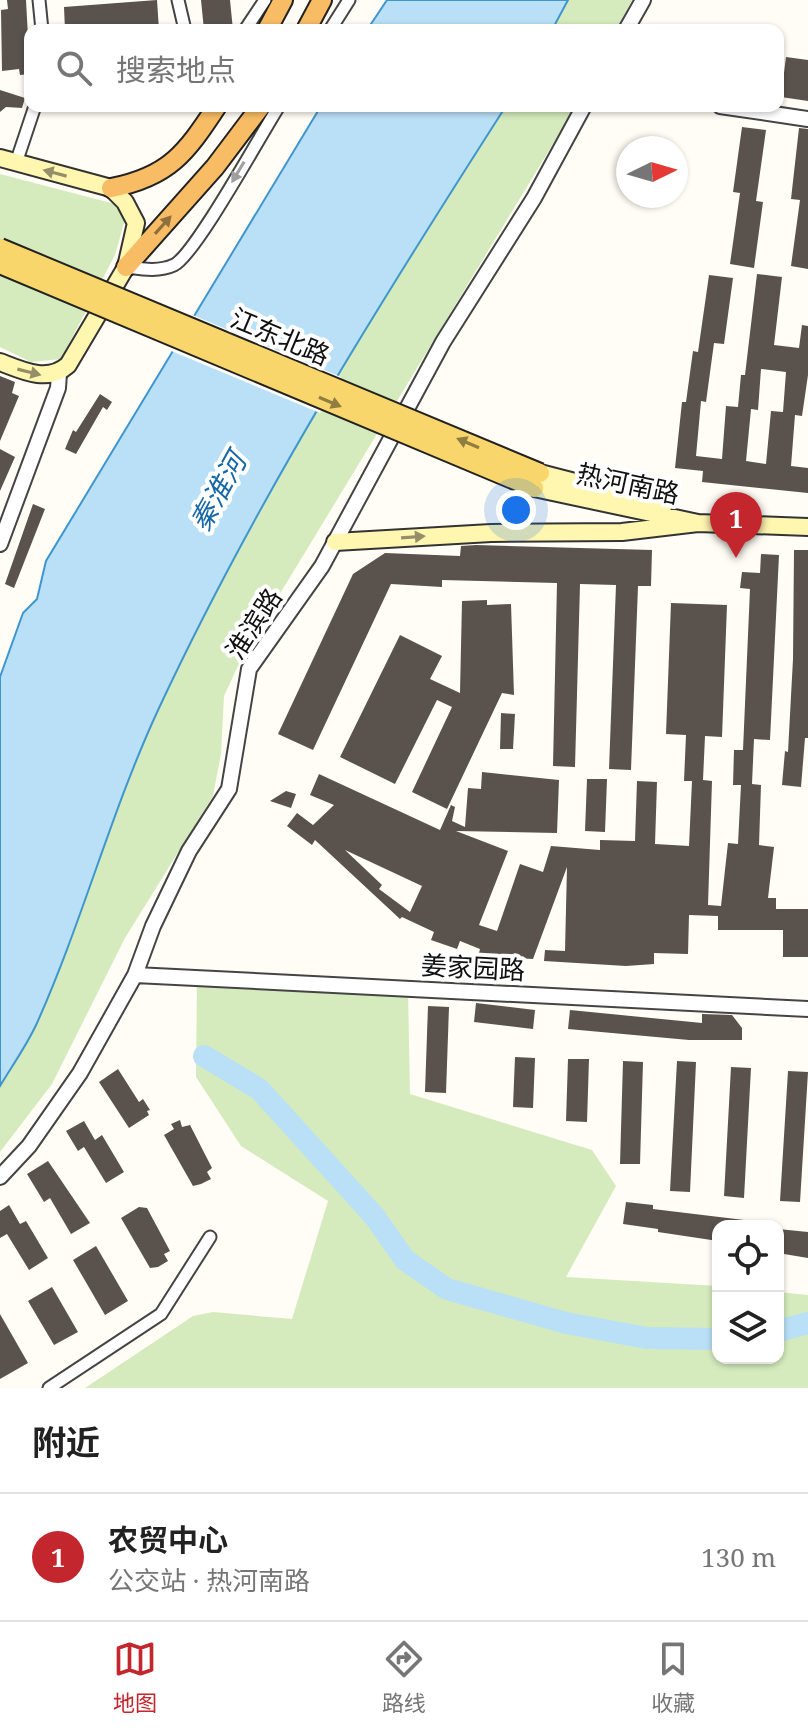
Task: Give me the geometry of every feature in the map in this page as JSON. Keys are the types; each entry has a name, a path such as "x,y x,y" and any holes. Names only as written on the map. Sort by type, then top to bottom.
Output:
{"highway":[{"path":"270,24 283,0"},
{"path":"309,24 322,0"},
{"path":"111,188 158,174 181,157 213,112"},
{"path":"126,267 200,183 256,112"}],"main road":[{"path":"0,362 39,375 59,373 78,353 126,267 136,223 125,202 111,188 8,160"},
{"name":"江东北路","path":"0,248 537,480"},
{"name":"江东北路","path":"0,264 537,480"},
{"name":"热河南路","path":"537,480 698,514 808,516"},
{"name":"热河南路","path":"537,480 698,523 808,527"},
{"path":"335,542 491,533 622,532 698,523"}],"street":[{"path":"39,0 41,24"},
{"path":"178,0 184,24"},
{"path":"249,24 265,0"},
{"path":"334,24 349,0"},
{"path":"629,24 643,0"},
{"path":"8,160 32,112"},
{"path":"126,267 153,271 176,264 206,227 275,112"},
{"name":"淮滨路","path":"0,1177 29,1146 80,1073 135,975 153,926 189,851 229,789 249,669 335,542 443,342 534,198 581,112"},
{"path":"761,112 808,119"},
{"path":"0,544 58,388 59,373"},
{"name":"姜家园路","path":"135,975 808,1009"},
{"path":"49,1388 161,1314 210,1237"}],"green space":[{"path":"568,0 632,0 619,24 555,24"},
{"path":"502,112 572,112 244,653 224,696 221,754 213,796 125,938 52,1084 0,1152 0,1086 35,1026 73,935 113,813 159,708 231,563 362,332"},
{"path":"0,174 115,204 126,216 115,255 61,359 31,362 0,347"},
{"path":"197,978 408,989 410,1094 592,1150 616,1186 566,1277 712,1286 712,1364 784,1364 784,1293 808,1295 808,1388 85,1388 193,1316 213,1312 292,1319 328,1201 241,1146 196,1077"}],"water":[{"path":"387,0 568,0 555,24 371,24"},
{"name":"秦淮河","path":"317,112 502,112 322,401 197,630 142,747 37,1023 0,1086 0,677 23,613 37,599 46,561"}],"pier":[{"path":"190,314 341,377 320,413 169,350"}],"building":[{"path":"7,0 26,0 24,75 20,75 19,69 2,71 1,10 8,9"},
{"path":"157,0 159,24 65,24 64,7"},
{"path":"201,0 230,0 232,24 203,24"},
{"path":"786,57 808,60 808,101 784,97"},
{"path":"0,90 24,98 22,108 6,107 0,112"},
{"path":"742,127 766,130 756,201 763,202 754,268 730,264 740,193 733,192"},
{"path":"799,128 808,129 808,269 791,266 800,200 791,199"},
{"path":"757,274 782,277 774,345 799,348 802,325 808,326 808,375 802,416 795,415 791,466 808,468 808,493 702,482 703,471 675,468 682,402 686,402 693,351 698,352 709,275 733,278 724,344 714,343 706,402 701,401 696,456 722,459 726,406 738,407 741,375 745,375","holes":["761,369 786,372 783,412 771,411 766,464 746,461 751,409 758,410"]},
{"path":"0,376 15,382 12,393 19,396 0,441"},
{"path":"100,394 112,402 107,410 103,407 76,454 65,449 73,430 76,432"},
{"path":"0,449 15,457 0,491"},
{"path":"33,504 45,509 14,588 5,584"},
{"path":"461,546 652,550 651,586 638,586 631,770 609,769 616,585 580,584 575,767 553,766 557,583 442,580 442,587 391,584 313,750 278,734 353,574 385,553 460,556"},
{"path":"794,550 808,550 808,738 805,738 801,787 782,785 785,751 788,752 793,659"},
{"path":"761,554 779,555 770,740 754,739 752,784 761,785 759,845 774,847 768,898 776,898 776,909 808,909 808,957 783,957 783,930 718,930 718,916 689,915 688,954 654,953 654,964 626,966 544,961 545,950 565,951 567,867 533,959 516,958 515,962 492,956 490,961 478,957 480,949 460,941 457,949 431,940 434,932 402,917 400,919 315,840 312,845 287,826 297,813 313,825 334,805 310,795 319,774 440,830 451,805 455,807 452,821 465,827 468,788 481,789 482,772 559,780 557,833 456,831 508,851 479,925 497,931 520,864 543,872 551,846 600,850 600,840 635,841 637,781 657,782 655,844 689,846 692,781 684,781 686,735 666,734 671,603 727,605 722,737 705,736 703,780 712,781 708,905 721,906 728,843 738,844 741,785 733,785 734,750 743,750 750,589 740,588 742,572 760,573","holes":["345,850 422,886 410,912 379,889 382,885"]},
{"path":"487,600 487,605 511,604 514,695 502,693 447,809 412,792 452,707 437,700 395,784 340,757 400,635 442,656 430,679 460,693 462,601"},
{"path":"501,713 515,714 513,749 500,749"},
{"path":"587,779 607,779 605,832 585,831"},
{"path":"286,791 296,794 291,808 270,801"},
{"path":"476,1003 535,1010 533,1029 474,1022"},
{"path":"428,1006 449,1007 446,1093 425,1092"},
{"path":"570,1010 702,1023 702,1014 732,1015 742,1028 742,1040 689,1040 568,1029"},
{"path":"515,1057 535,1058 533,1108 513,1107"},
{"path":"568,1059 589,1059 587,1122 566,1121"},
{"path":"623,1061 643,1062 640,1164 620,1164"},
{"path":"677,1061 696,1062 690,1192 670,1191"},
{"path":"731,1067 751,1068 744,1198 724,1196"},
{"path":"118,1069 139,1102 143,1099 150,1110 147,1111 149,1115 129,1128 99,1082"},
{"path":"788,1071 808,1072 800,1202 780,1201"},
{"path":"180,1120 182,1127 190,1125 212,1168 207,1172 211,1179 201,1184 193,1186 164,1135 174,1129 171,1124"},
{"path":"84,1121 95,1140 102,1135 124,1172 106,1183 84,1147 78,1151 66,1131"},
{"path":"48,1161 90,1223 71,1234 50,1198 44,1202 27,1174"},
{"path":"626,1202 653,1205 653,1209 744,1220 712,1220 712,1240 623,1224"},
{"path":"9,1205 20,1224 26,1221 48,1258 29,1270 7,1234 0,1238 0,1211"},
{"path":"139,1207 147,1208 170,1251 164,1254 168,1261 158,1267 150,1268 121,1218"},
{"path":"784,1230 808,1232 808,1258 784,1254"},
{"path":"96,1246 128,1301 105,1315 73,1260"},
{"path":"52,1287 78,1332 54,1345 28,1301"},
{"path":"0,1314 28,1363 0,1379"}],"waterway":[{"path":"204,1056 259,1089 375,1217 405,1260 447,1289 566,1323 647,1338 712,1339"},
{"path":"784,1329 808,1323"}],"place":[{"name":"农贸中心","path":"736,558"}]}
